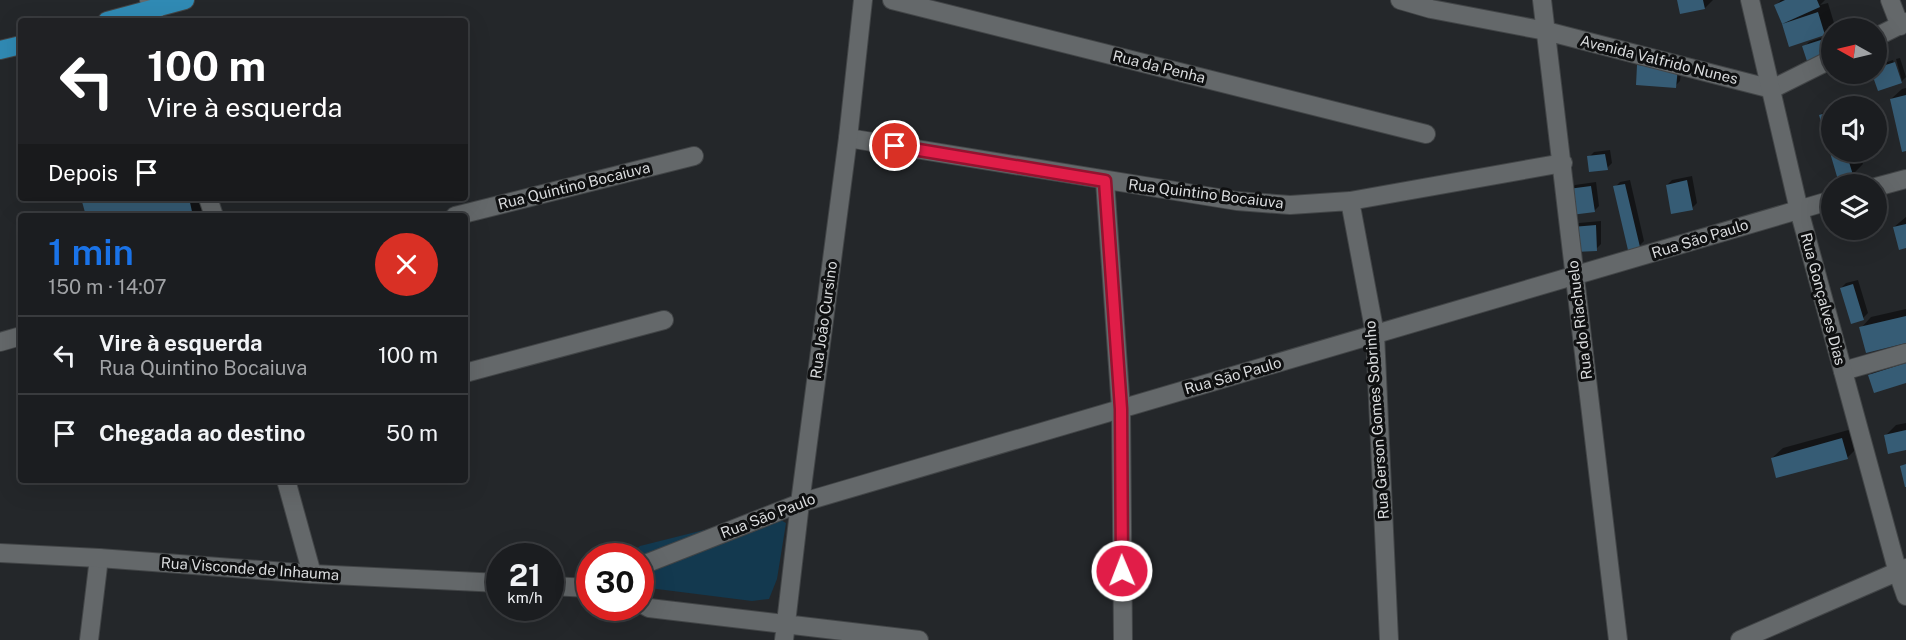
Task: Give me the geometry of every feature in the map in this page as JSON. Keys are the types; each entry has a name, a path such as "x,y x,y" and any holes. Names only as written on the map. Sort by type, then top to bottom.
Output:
{"main road":[{"path":"119,18 185,0"},
{"path":"0,50 18,46"}],"street":[{"name":"Rua João Cursino","path":"785,632 848,138 863,0"},
{"name":"Rua da Penha","path":"892,0 1426,134"},
{"name":"Avenida Valfrido Nunes","path":"1400,0 1431,9 1546,31 1772,88"},
{"name":"Rua do Riachuelo","path":"1542,0 1618,640"},
{"name":"Rua Gonçalves Dias","path":"1750,0 1799,210 1902,571 1906,596"},
{"path":"1887,32 1903,24 1890,0"},
{"path":"1772,88 1821,64"},
{"name":"Rua Quintino Bocaiuva","path":"848,138 1105,181 1237,201 1290,205 1350,201 1563,163"},
{"name":"Rua Quintino Bocaiuva","path":"467,213 694,156"},
{"path":"1887,184 1906,179"},
{"path":"1105,181 1121,409 1123,640"},
{"name":"Rua Gerson Gomes Sobrinho","path":"1350,201 1375,334 1389,640"},
{"name":"Rua São Paulo","path":"654,560 800,503 1821,203"},
{"path":"468,372 664,320"},
{"path":"0,342 18,337"},
{"path":"1843,370 1906,353"},
{"path":"287,483 312,573"},
{"name":"Rua Visconde de Inhauma","path":"0,553 486,582"},
{"path":"90,640 99,558"},
{"path":"1740,640 1902,571"},
{"path":"654,609 785,632 919,640"}],"shaded area":[{"path":"760,516 775,517 786,523 777,579 769,599 752,601 654,589 654,543 652,543"}],"building":[{"path":"1677,0 1703,0 1705,9 1680,14"},
{"path":"1785,0 1817,0 1820,7 1782,24 1774,5"},
{"path":"1818,12 1821,36 1789,47 1782,24"},
{"path":"1821,40 1821,58 1808,64 1802,46"},
{"path":"1895,62 1902,83 1878,91 1876,84 1887,84 1887,65"},
{"path":"1637,65 1678,68 1676,88 1636,85"},
{"path":"1906,95 1906,151 1902,152 1890,99"},
{"path":"1605,154 1608,170 1589,172 1587,156"},
{"path":"1833,162 1849,162 1853,174 1836,174"},
{"path":"1687,180 1693,210 1671,214 1666,185"},
{"path":"1625,184 1640,247 1628,250 1613,186"},
{"path":"1591,186 1595,212 1571,215 1568,189"},
{"path":"82,201 190,201 192,213 85,213"},
{"path":"1906,224 1906,248 1899,250 1893,227"},
{"path":"1596,225 1597,251 1574,252 1572,227"},
{"path":"1853,284 1864,320 1851,324 1840,288"},
{"path":"1906,316 1906,343 1866,353 1859,327"},
{"path":"1906,363 1906,383 1874,393 1868,375"},
{"path":"1906,430 1906,450 1888,454 1884,435"},
{"path":"1842,438 1848,459 1776,478 1771,458"},
{"path":"1906,464 1906,487 1905,487 1900,466"}],"route":[{"path":"895,146 1105,181 1121,409 1122,571"}]}
